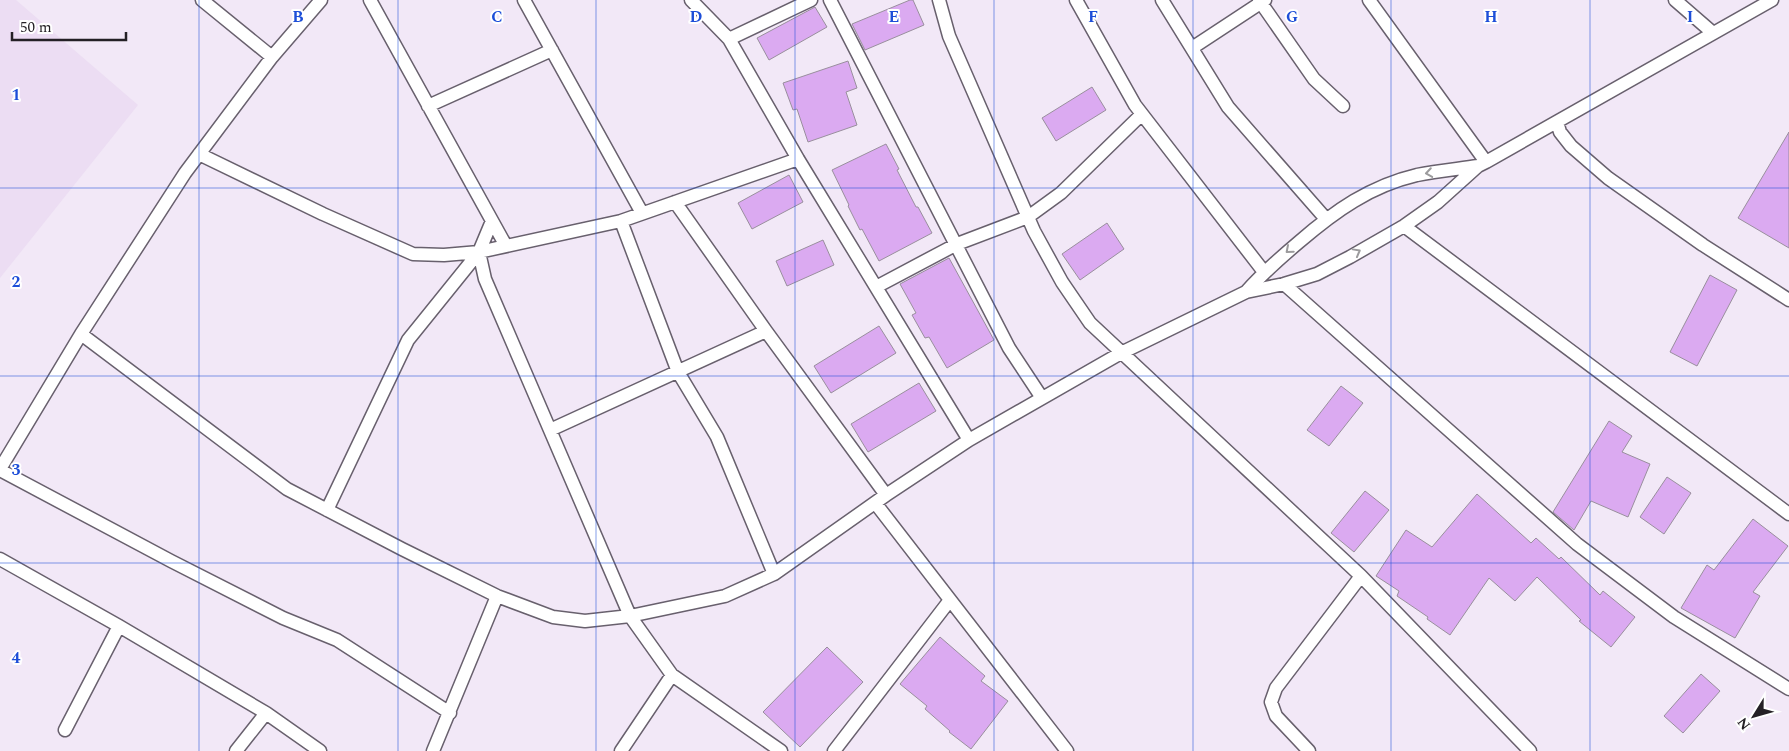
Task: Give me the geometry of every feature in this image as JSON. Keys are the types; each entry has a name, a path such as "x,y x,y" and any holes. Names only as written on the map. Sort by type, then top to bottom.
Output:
{"street":[{"path":"202,0 272,57"},
{"path":"321,0 272,57 185,173 81,334 0,470 171,561 284,618 337,640 450,713"},
{"path":"370,0 506,246"},
{"path":"524,0 642,213"},
{"path":"691,0 729,39 798,159 969,440"},
{"path":"729,39 812,0"},
{"path":"830,0 1010,348 1042,398"},
{"path":"939,0 952,45 1028,217 1062,282 1090,323 1361,576 1530,751"},
{"path":"1076,0 1135,105 1264,272"},
{"path":"1162,0 1228,107 1326,219"},
{"path":"1369,0 1482,164"},
{"path":"1675,0 1713,33"},
{"path":"81,334 288,489 402,550 497,596 553,617 585,621 630,616 724,596 774,574 876,504 886,495 969,440 1042,398 1121,353 1246,292 1284,284 1317,274 1404,226 1438,202 1482,164 1772,0"},
{"path":"1192,48 1261,1 1314,79 1343,106"},
{"path":"428,106 552,50"},
{"path":"876,287 957,244 1028,217 1061,193 1142,114"},
{"path":"1557,122 1560,132 1572,146 1608,178 1703,245 1789,300"},
{"path":"199,154 323,214 413,254 444,255 479,252 621,220 798,159"},
{"path":"1246,292 1264,272 1326,219 1358,197 1416,175 1482,164"},
{"path":"675,202 766,331 886,495"},
{"path":"621,220 678,372 717,437 774,574"},
{"path":"327,510 408,340 479,252 492,221"},
{"path":"1404,226 1789,514"},
{"path":"479,252 485,279 630,616 672,675 781,751"},
{"path":"1284,284 1577,544 1674,616 1789,689"},
{"path":"550,430 766,331"},
{"path":"876,504 1067,751"},
{"path":"0,559 119,626 266,713 320,751"},
{"path":"1309,751 1276,716 1270,702 1276,688 1361,576"},
{"path":"434,751 497,596"},
{"path":"834,751 950,600"},
{"path":"65,730 119,626"},
{"path":"621,751 672,675"},
{"path":"236,751 266,713"}],"shaded area":[{"path":"0,0 16,0 138,105 0,278"}],"building":[{"path":"913,0 924,25 865,50 852,24"},
{"path":"815,7 827,27 769,60 757,38"},
{"path":"848,61 857,88 846,92 857,125 808,142 797,109 793,110 783,83"},
{"path":"1092,87 1106,110 1056,141 1042,118"},
{"path":"1789,132 1789,248 1738,218"},
{"path":"886,144 916,207 918,207 932,233 879,261 862,229 860,230 832,170"},
{"path":"789,175 803,202 752,229 738,203"},
{"path":"1107,223 1124,249 1080,280 1062,254"},
{"path":"823,240 834,265 787,286 776,261"},
{"path":"949,258 994,340 947,368 929,337 925,338 912,315 916,313 900,284"},
{"path":"1710,275 1737,290 1697,366 1670,352"},
{"path":"879,326 896,353 831,393 814,366"},
{"path":"919,383 936,411 868,452 851,424"},
{"path":"1341,386 1363,403 1329,446 1307,430"},
{"path":"1609,421 1632,436 1622,452 1650,464 1628,517 1591,501 1574,530 1553,512"},
{"path":"1667,477 1691,493 1664,534 1640,517"},
{"path":"1365,491 1389,510 1354,552 1331,533"},
{"path":"1477,494 1531,543 1536,538 1559,559 1561,557 1600,595 1603,591 1635,617 1611,647 1579,621 1581,620 1537,577 1515,601 1489,578 1450,635 1397,596 1399,591 1376,576 1406,530 1432,547"},
{"path":"1753,519 1788,546 1753,592 1760,596 1735,638 1681,608 1707,565 1714,570"},
{"path":"940,637 985,676 981,681 1008,701 971,749 949,732 925,709 927,706 900,684"},
{"path":"827,647 863,682 800,747 763,712"},
{"path":"1701,674 1720,691 1683,733 1664,716"}]}
